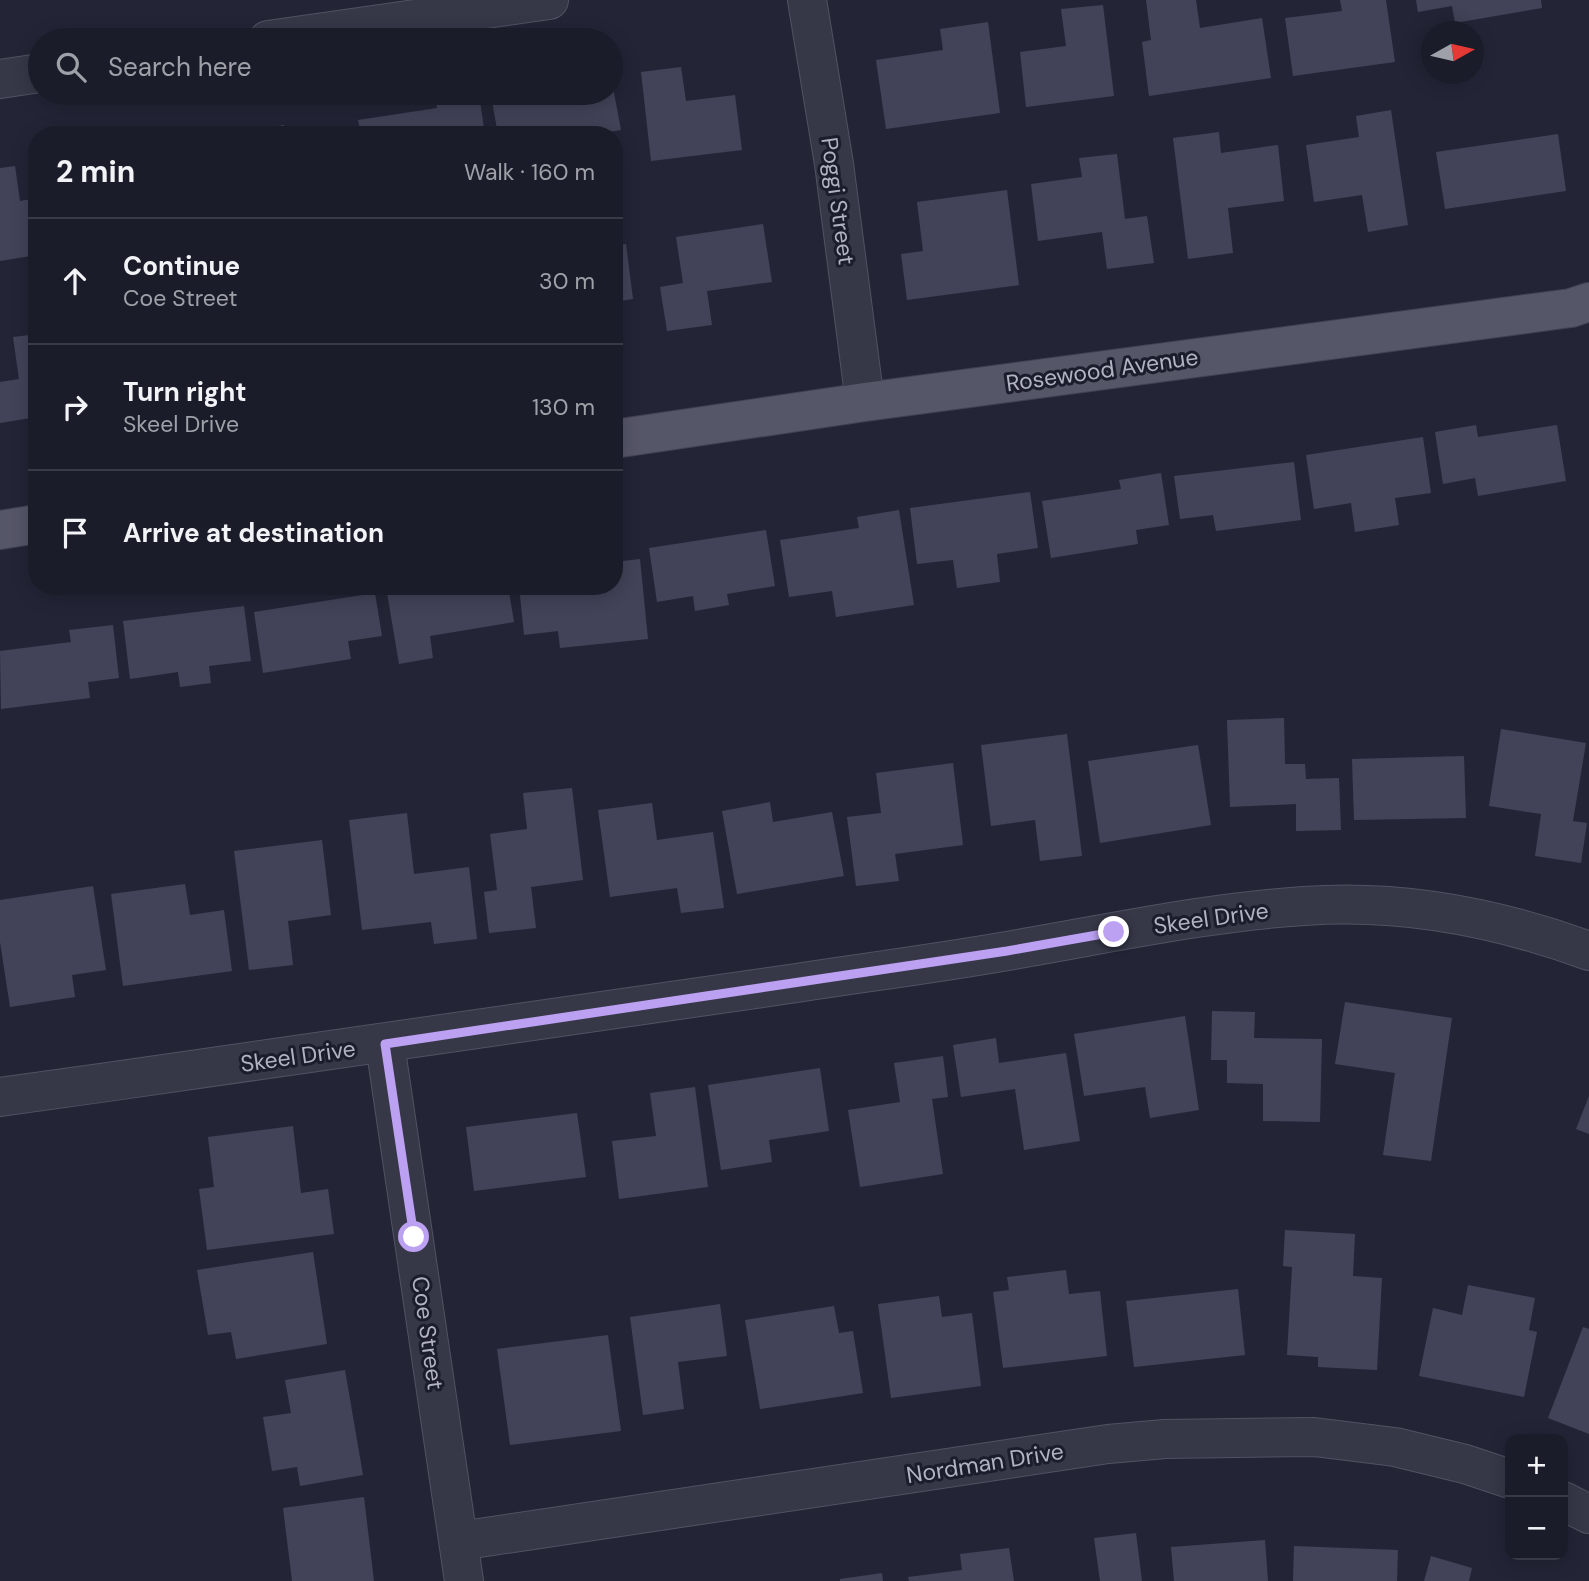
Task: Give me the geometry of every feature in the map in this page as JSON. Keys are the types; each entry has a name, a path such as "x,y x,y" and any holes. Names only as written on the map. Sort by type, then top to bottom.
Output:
{"main road":[{"name":"Rosewood Avenue","path":"623,438 865,402 1571,308 1589,302"},
{"path":"0,530 28,525"}],"street":[{"path":"352,28 549,0"},
{"name":"Poggi Street","path":"807,0 834,164 865,402"},
{"path":"0,79 28,75"},
{"name":"Skeel Drive","path":"0,1097 385,1044 1007,951 1221,914 1307,905 1386,907 1465,916 1542,933 1589,951"},
{"name":"Coe Street","path":"385,1044 464,1581"},
{"name":"Nordman Drive","path":"459,1541 1108,1444 1165,1439 1314,1437 1395,1447 1465,1464 1505,1477"},
{"path":"1568,1504 1589,1514"}],"building":[{"path":"1146,0 1196,0 1200,28 1262,18 1271,78 1149,96 1142,42 1151,40"},
{"path":"1340,0 1386,0 1395,62 1293,76 1285,18 1342,11"},
{"path":"1416,0 1541,0 1542,8 1467,21 1455,21 1452,6 1418,12"},
{"path":"1103,5 1114,96 1026,107 1020,52 1066,46 1061,9"},
{"path":"988,22 1000,113 886,129 876,60 943,50 940,29"},
{"path":"681,67 686,101 735,95 742,150 651,161 641,72"},
{"path":"437,105 481,105 484,126 359,126 358,120 437,108"},
{"path":"493,105 616,105 620,126 496,126"},
{"path":"1391,110 1408,225 1368,232 1362,195 1314,202 1306,145 1359,137 1356,116"},
{"path":"1219,132 1221,153 1278,145 1284,201 1228,208 1233,253 1188,259 1173,138"},
{"path":"1558,134 1566,191 1445,209 1436,152"},
{"path":"1117,154 1125,219 1147,216 1154,263 1107,269 1102,232 1038,241 1031,184 1082,177 1079,158"},
{"path":"15,166 20,201 28,200 28,256 0,261 0,168"},
{"path":"1007,190 1019,285 907,300 901,254 923,251 917,202"},
{"path":"763,224 772,282 707,291 712,325 667,331 660,287 683,283 676,237"},
{"path":"623,244 626,244 633,299 623,301"},
{"path":"28,335 28,418 0,423 0,382 19,379 13,337"},
{"path":"1476,425 1478,437 1557,425 1566,481 1478,496 1475,478 1443,484 1435,432"},
{"path":"1423,437 1431,493 1395,498 1399,525 1355,532 1351,503 1314,509 1306,455"},
{"path":"1294,462 1301,520 1216,531 1213,515 1180,519 1174,476"},
{"path":"1161,473 1169,525 1136,530 1138,544 1051,558 1042,501 1121,489 1119,480"},
{"path":"1030,492 1038,548 997,554 1000,582 957,588 953,560 917,564 910,508"},
{"path":"899,510 914,605 836,617 832,591 789,597 780,540 859,528 857,517"},
{"path":"766,530 775,586 727,594 729,605 695,611 693,596 657,602 649,548"},
{"path":"640,559 648,639 560,648 558,631 524,635 520,595 623,595 623,561"},
{"path":"375,595 382,636 348,641 351,659 263,673 254,612"},
{"path":"387,595 510,595 514,622 430,636 433,658 399,664"},
{"path":"244,606 251,661 209,666 211,683 180,687 178,672 130,679 123,621"},
{"path":"113,625 119,678 88,682 90,698 1,709 0,651 71,642 69,630"},
{"path":"1284,718 1285,764 1305,764 1306,779 1339,778 1341,830 1296,831 1296,804 1230,807 1227,720"},
{"path":"1501,729 1586,743 1573,821 1587,823 1581,863 1535,856 1541,814 1489,806"},
{"path":"1067,734 1082,856 1040,861 1035,820 991,826 981,745"},
{"path":"1198,745 1211,825 1100,843 1088,761"},
{"path":"1464,756 1466,818 1354,820 1352,759"},
{"path":"953,763 963,845 895,854 899,881 856,886 847,817 881,813 876,773"},
{"path":"572,788 583,880 531,887 536,928 489,933 484,892 497,890 490,834 527,829 523,793"},
{"path":"770,802 773,822 832,812 844,876 737,894 722,811"},
{"path":"652,803 657,840 713,832 724,908 681,913 677,888 610,897 598,810"},
{"path":"407,813 414,874 469,867 477,939 434,944 431,922 362,930 349,820"},
{"path":"322,840 331,915 288,921 293,965 249,970 234,851"},
{"path":"185,884 190,915 224,910 232,971 123,986 111,894"},
{"path":"93,886 106,970 72,975 75,997 10,1007 0,942 0,900"},
{"path":"1345,1002 1452,1018 1431,1161 1383,1155 1395,1073 1335,1064"},
{"path":"1212,1011 1255,1012 1254,1038 1322,1039 1320,1122 1263,1121 1263,1084 1227,1083 1227,1060 1211,1060"},
{"path":"1185,1016 1199,1110 1150,1118 1145,1087 1084,1096 1074,1034"},
{"path":"996,1038 999,1063 1066,1053 1080,1141 1024,1150 1015,1089 961,1097 953,1045"},
{"path":"943,1056 948,1097 932,1099 943,1174 860,1187 848,1110 900,1102 894,1063"},
{"path":"820,1068 829,1131 769,1140 772,1162 721,1170 708,1085"},
{"path":"695,1087 708,1187 619,1199 612,1141 656,1136 650,1093"},
{"path":"1589,1096 1589,1134 1576,1129"},
{"path":"577,1113 586,1177 474,1191 466,1127"},
{"path":"293,1126 301,1193 328,1189 334,1234 207,1250 199,1189 214,1187 208,1137"},
{"path":"1285,1230 1355,1234 1353,1276 1382,1278 1377,1370 1318,1367 1318,1357 1287,1355 1292,1267 1283,1266"},
{"path":"313,1252 327,1344 236,1359 231,1332 208,1335 197,1270"},
{"path":"1066,1270 1069,1294 1100,1291 1107,1356 1003,1368 993,1292 1009,1290 1007,1277"},
{"path":"1468,1285 1535,1298 1529,1330 1537,1332 1524,1397 1419,1376 1433,1308 1462,1315"},
{"path":"1238,1289 1245,1355 1134,1367 1126,1301"},
{"path":"939,1296 942,1317 972,1313 981,1386 891,1398 878,1304"},
{"path":"720,1304 727,1356 678,1362 684,1409 643,1415 630,1317"},
{"path":"834,1306 839,1333 853,1331 863,1393 760,1409 745,1320"},
{"path":"1583,1327 1589,1329 1589,1434 1548,1418"},
{"path":"608,1335 621,1431 510,1445 497,1349"},
{"path":"345,1370 363,1475 300,1486 297,1467 272,1471 263,1417 291,1413 285,1380"},
{"path":"364,1497 374,1581 292,1581 283,1508"},
{"path":"1136,1533 1142,1581 1100,1581 1094,1538"},
{"path":"1265,1540 1268,1581 1174,1581 1171,1547"},
{"path":"1294,1546 1398,1550 1397,1581 1293,1581"},
{"path":"1009,1548 1014,1581 909,1581 908,1577 962,1570 960,1554"},
{"path":"1431,1556 1472,1568 1469,1581 1424,1581"},
{"path":"882,1573 883,1581 840,1581 840,1579"}],"route":[{"path":"414,1237 385,1044 1007,951 1114,932"}]}
